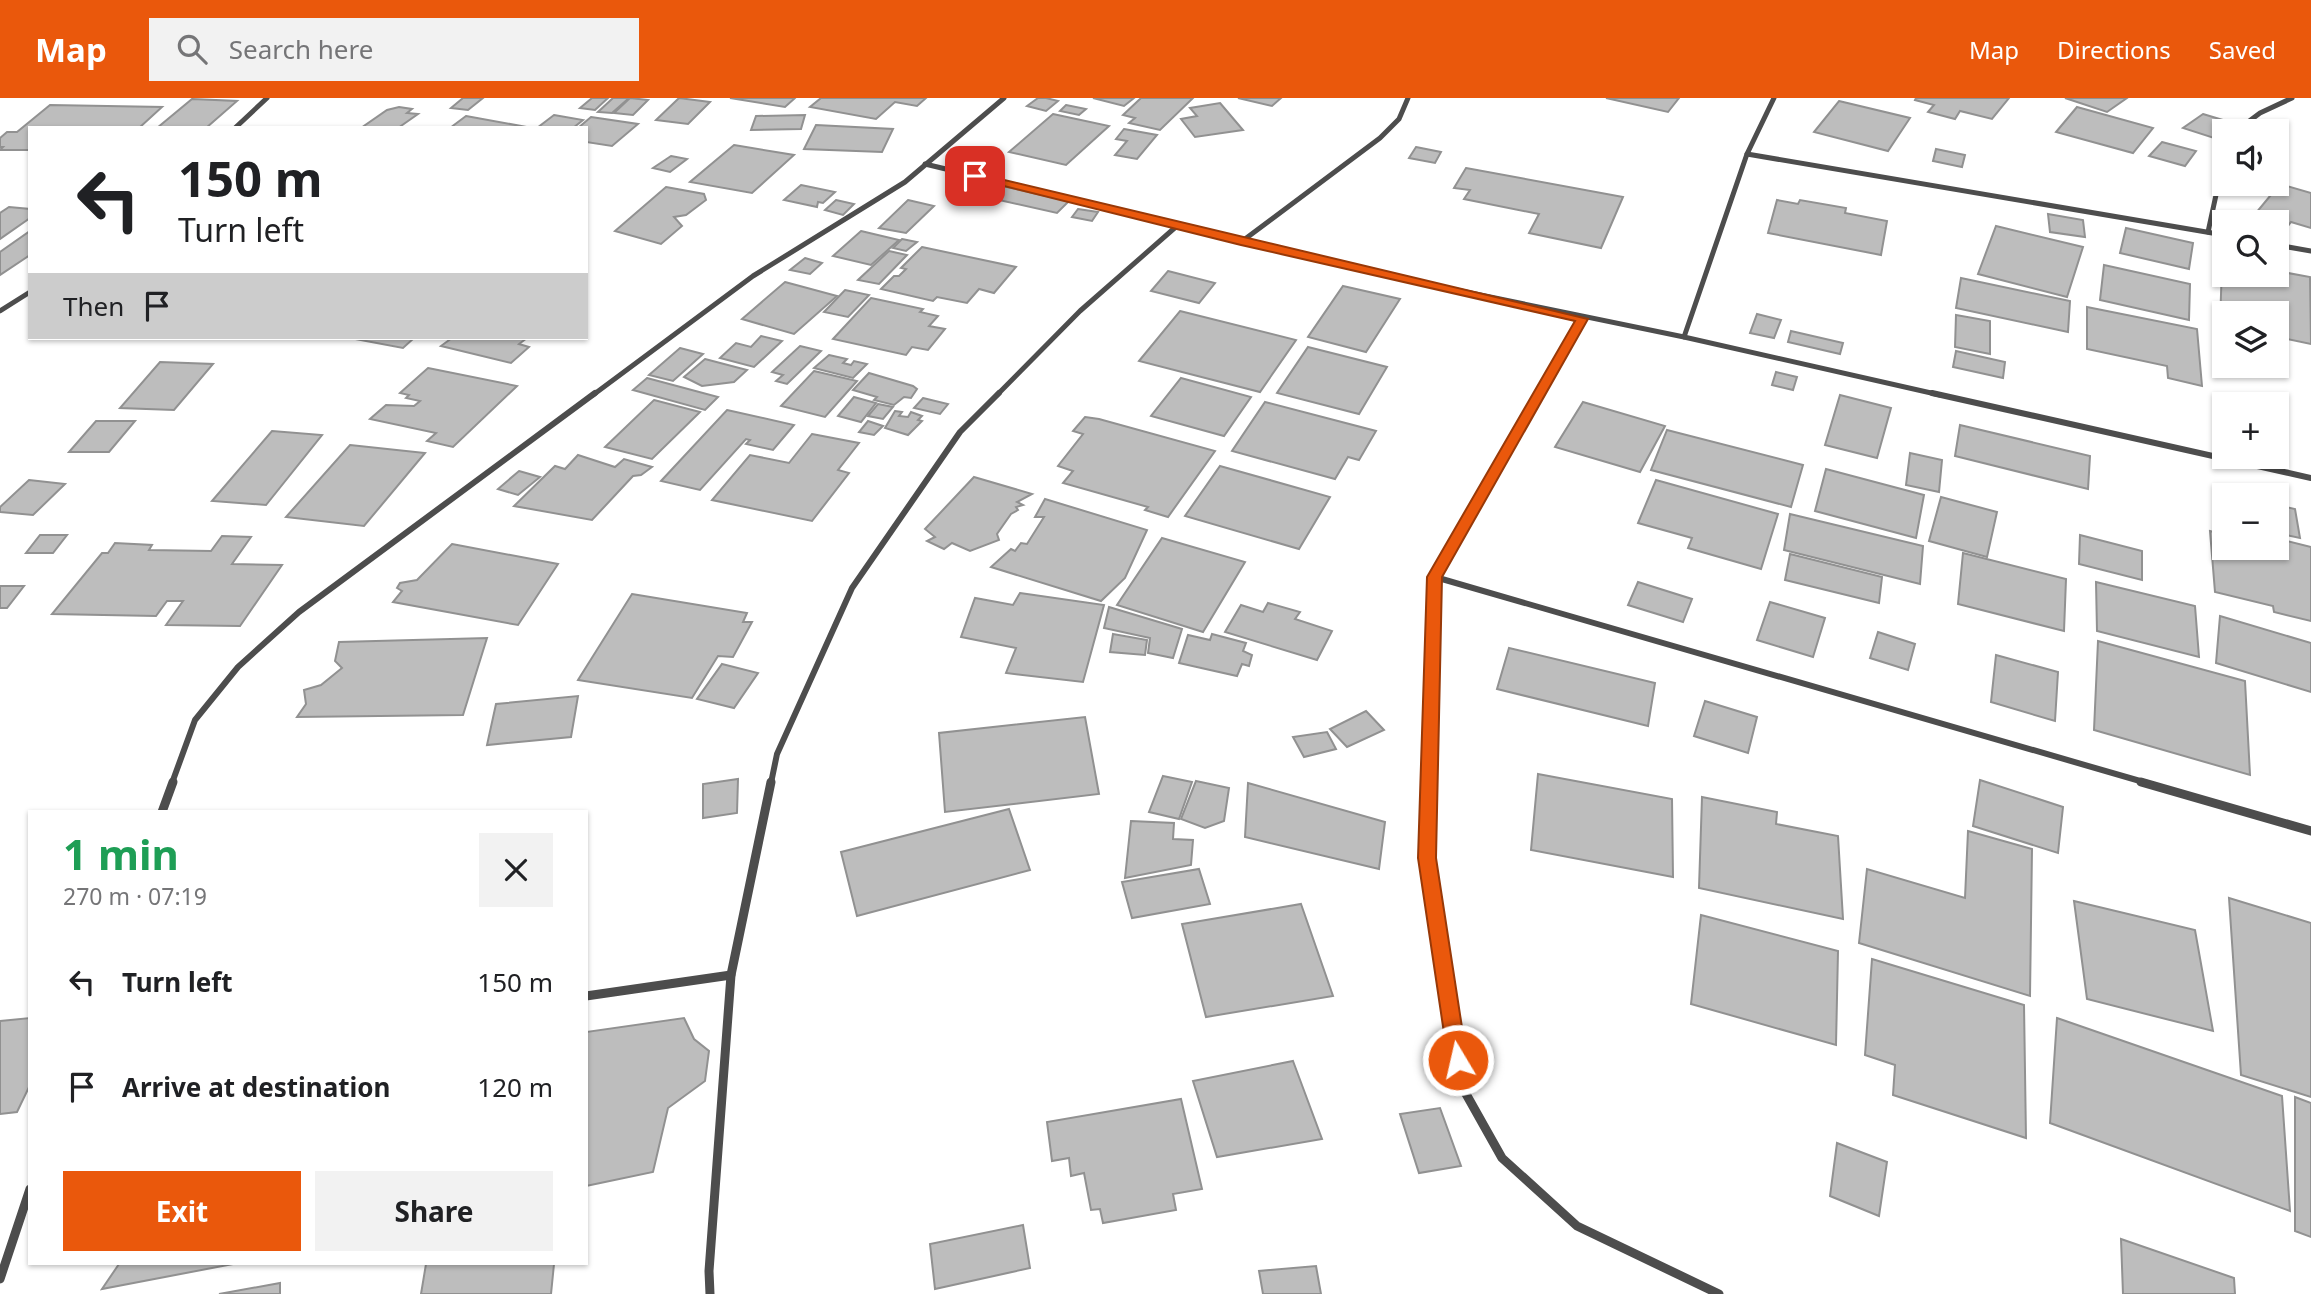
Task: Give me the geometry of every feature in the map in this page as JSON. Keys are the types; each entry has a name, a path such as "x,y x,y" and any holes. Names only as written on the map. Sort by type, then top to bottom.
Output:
{"street":[{"path":"237,126 267,98"},
{"path":"163,810 195,720 238,667 299,612 753,276 905,182 1004,98"},
{"path":"1241,242 1380,138 1399,119 1408,98"},
{"path":"1684,337 1747,154 1774,98"},
{"path":"2252,119 2292,98"},
{"path":"1747,154 2212,233"},
{"path":"925,164 1241,242 1582,319 1684,337 2311,478"},
{"path":"2208,232 2216,196"},
{"path":"710,1294 709,1258 731,975 777,754 852,588 960,432 1080,311 1178,225"},
{"path":"2289,247 2311,251"},
{"path":"0,311 28,293"},
{"path":"1582,319 1435,577 1427,858 1461,1085 1502,1158 1577,1226 1719,1294"},
{"path":"1435,577 2311,831"},
{"path":"588,996 731,975"},
{"path":"0,1279 28,1195"}],"building":[{"path":"463,98 483,98 468,110 451,108"},
{"path":"592,98 608,98 595,110 580,108"},
{"path":"613,98 629,98 612,113 598,112"},
{"path":"630,98 648,100 633,115 614,113"},
{"path":"679,98 710,102 688,124 656,120"},
{"path":"730,98 795,98 785,107"},
{"path":"821,98 926,98 917,106 895,102 876,119 810,107"},
{"path":"1038,98 1058,101 1046,111 1027,106"},
{"path":"1093,98 1134,98 1124,106"},
{"path":"1141,98 1193,98 1160,130 1129,123 1135,118 1123,115"},
{"path":"1238,98 1281,98 1272,106"},
{"path":"1606,98 1679,98 1668,112"},
{"path":"2009,98 1992,119 1960,111 1955,119 1928,112 1934,105 1915,100"},
{"path":"2065,98 2127,98 2107,112"},
{"path":"192,99 237,101 208,126 159,126"},
{"path":"1839,101 1910,118 1888,151 1814,132"},
{"path":"1220,103 1243,130 1195,137 1181,119 1197,116 1190,108"},
{"path":"50,105 162,107 141,126 28,126 28,150 0,150 3,147 0,147 0,138 7,132 17,132"},
{"path":"1066,105 1086,109 1079,115 1060,111"},
{"path":"399,107 412,109 407,113 418,114 401,126 364,126 387,110"},
{"path":"2077,107 2153,128 2133,153 2056,132"},
{"path":"1053,114 1109,126 1066,165 1009,152"},
{"path":"2203,114 2220,119 2212,119 2212,137 2183,128"},
{"path":"554,115 583,120 576,126 540,126"},
{"path":"805,115 801,129 751,130 756,116"},
{"path":"466,116 521,126 453,126"},
{"path":"591,117 638,124 612,146 588,142 588,126 580,126"},
{"path":"816,125 893,129 882,152 804,149"},
{"path":"1124,129 1157,135 1137,159 1115,155 1127,141 1116,139"},
{"path":"2162,142 2196,151 2185,166 2149,156"},
{"path":"734,145 794,155 752,193 690,182"},
{"path":"1416,147 1441,152 1435,163 1409,158"},
{"path":"1936,149 1965,155 1962,167 1933,161"},
{"path":"671,156 687,159 670,172 653,168"},
{"path":"1466,168 1623,197 1601,248 1529,233 1539,214 1464,199 1470,190 1454,188"},
{"path":"993,184 1069,201 1057,213 981,196"},
{"path":"801,185 835,192 823,203 818,202 817,207 784,200"},
{"path":"666,187 704,194 706,200 686,215 674,217 682,226 661,244 615,231"},
{"path":"2289,187 2311,193 2311,228 2291,222 2289,225 2289,210 2258,210 2270,196 2289,196"},
{"path":"836,200 854,204 843,215 825,210"},
{"path":"908,200 934,206 906,233 879,228"},
{"path":"1777,200 1798,204 1800,200 1846,208 1845,213 1887,221 1881,255 1768,233"},
{"path":"9,207 28,209 28,219 0,239 0,213"},
{"path":"1078,209 1098,212 1092,221 1072,217"},
{"path":"2048,214 2083,220 2085,237 2050,232"},
{"path":"1996,226 2083,247 2067,297 1978,274"},
{"path":"2126,228 2193,243 2189,269 2120,253"},
{"path":"861,231 899,240 871,265 833,256"},
{"path":"28,232 28,256 0,275 0,252"},
{"path":"902,239 917,242 906,251 893,248"},
{"path":"922,247 1016,267 994,293 979,289 967,303 937,297 933,301 881,289 906,269 901,268"},
{"path":"889,251 907,255 879,284 858,280"},
{"path":"805,258 822,263 810,274 790,270"},
{"path":"2104,265 2190,284 2189,320 2100,300"},
{"path":"1168,271 1215,283 1199,303 1151,291"},
{"path":"2289,273 2310,277 2311,344 2289,339 2289,301 2221,301 2221,287 2289,287"},
{"path":"1961,278 2070,301 2068,332 1956,308"},
{"path":"785,282 837,296 794,334 742,319"},
{"path":"1343,286 1400,299 1366,352 1308,337"},
{"path":"845,290 869,295 848,317 824,312"},
{"path":"871,298 923,309 920,312 938,316 929,326 945,329 928,350 912,347 906,355 833,339"},
{"path":"2087,307 2197,329 2202,386 2168,378 2167,366 2087,349"},
{"path":"1180,311 1296,340 1260,392 1139,361"},
{"path":"1757,314 1781,320 1774,338 1750,333"},
{"path":"1956,315 1990,321 1990,354 1955,347"},
{"path":"1791,331 1843,343 1840,354 1788,342"},
{"path":"761,336 782,341 754,367 720,358 736,343 751,347"},
{"path":"361,340 412,340 403,348"},
{"path":"449,340 524,340 519,344 529,347 511,363 441,346"},
{"path":"800,346 821,351 787,384 776,381 783,375 772,372"},
{"path":"1308,347 1387,367 1359,414 1277,393"},
{"path":"680,348 703,354 673,381 649,375"},
{"path":"1956,351 2005,362 2003,378 1953,367"},
{"path":"829,355 847,359 843,363 851,365 854,361 867,364 853,378 814,368"},
{"path":"705,359 747,370 734,382 702,386 684,377"},
{"path":"160,362 213,364 174,410 120,408"},
{"path":"428,368 517,386 453,447 427,441 436,433 370,419 386,405 414,406 420,401 406,398 409,395 400,393"},
{"path":"814,371 857,381 825,417 781,406"},
{"path":"1776,372 1797,377 1793,390 1772,385"},
{"path":"869,373 917,389 911,398 904,397 894,405 874,400 877,397 853,390"},
{"path":"647,378 718,397 705,410 633,390"},
{"path":"1181,378 1251,397 1224,436 1151,416"},
{"path":"1840,395 1891,408 1877,458 1825,445"},
{"path":"854,397 876,403 861,422 838,416"},
{"path":"923,398 948,404 940,414 914,408"},
{"path":"654,400 700,412 652,459 605,447"},
{"path":"1265,402 1376,431 1359,460 1348,457 1335,479 1232,451"},
{"path":"1583,402 1665,426 1640,472 1555,447"},
{"path":"878,404 893,407 883,419 868,416"},
{"path":"727,410 794,425 773,450 746,444 750,440 746,439 700,490 661,481"},
{"path":"895,411 902,412 899,416 908,417 911,412 922,416 918,420 922,421 908,435 885,428"},
{"path":"1085,417 1215,451 1168,517 1145,510 1148,507 1063,483 1073,471 1058,466 1083,434 1073,431"},
{"path":"96,421 135,421 109,452 69,452"},
{"path":"868,421 883,426 874,435 859,432"},
{"path":"1960,425 2090,456 2088,489 1955,456"},
{"path":"1667,430 1803,465 1791,507 1651,470"},
{"path":"272,431 322,435 266,505 212,501"},
{"path":"812,434 859,443 838,470 849,473 812,521 712,500 750,455 789,463"},
{"path":"350,445 425,453 364,526 286,517"},
{"path":"1910,453 1942,460 1939,492 1906,485"},
{"path":"578,455 615,467 624,459 652,467 641,475 633,476 592,520 514,506 555,466 565,469"},
{"path":"1220,466 1330,497 1299,549 1185,516"},
{"path":"1826,469 1924,495 1916,538 1815,511"},
{"path":"519,471 540,477 518,495 498,489"},
{"path":"974,477 1032,494 1017,502 1023,505 1016,507 1018,510 1011,514 997,534 999,540 970,551 952,543 944,549 927,541 935,537 925,529"},
{"path":"29,480 65,484 33,515 0,512 0,507"},
{"path":"1656,480 1778,514 1761,569 1688,548 1692,538 1638,523"},
{"path":"1941,497 1997,512 1987,557 1929,541"},
{"path":"1045,499 1147,530 1125,578 1101,601 991,567 1011,549 1015,551 1021,543 1027,544 1044,517 1035,517"},
{"path":"2289,508 2295,509 2300,538 2289,536"},
{"path":"1790,514 1923,546 1920,584 1784,550"},
{"path":"40,535 67,535 53,553 26,553"},
{"path":"2080,535 2142,551 2142,580 2079,564"},
{"path":"222,536 251,537 232,564 282,565 240,626 166,625 183,601 167,601 156,616 52,614 102,553 108,553 115,543 152,545 149,550 211,551"},
{"path":"1162,538 1245,562 1203,632 1117,605"},
{"path":"2289,542 2311,547 2311,621 2274,612 2273,606 2215,592 2212,560 2289,560"},
{"path":"452,544 558,564 518,625 393,602 402,591 397,588 400,583 417,580"},
{"path":"1963,553 2066,579 2064,631 1958,604"},
{"path":"1790,554 1882,577 1879,603 1785,580"},
{"path":"1638,582 1692,599 1683,622 1628,605"},
{"path":"2096,582 2195,606 2199,657 2097,631"},
{"path":"0,586 24,586 7,608 0,608"},
{"path":"1020,593 1104,605 1083,682 1006,673 1016,648 961,637 975,598 1013,605"},
{"path":"632,594 747,613 743,622 752,622 733,657 718,656 692,698 578,680"},
{"path":"1770,602 1825,618 1813,657 1757,640"},
{"path":"1268,603 1300,612 1295,619 1332,631 1317,660 1225,632 1241,605 1263,612"},
{"path":"1109,607 1182,629 1173,658 1148,653 1150,638 1104,628"},
{"path":"2220,616 2311,643 2311,692 2216,663"},
{"path":"1878,632 1915,644 1908,670 1870,658"},
{"path":"1113,634 1147,640 1145,655 1110,652"},
{"path":"1212,634 1246,643 1243,651 1252,655 1249,666 1242,664 1237,676 1179,663 1188,635 1210,640"},
{"path":"487,638 463,715 297,717 306,704 304,690 321,685 342,668 335,661 339,642"},
{"path":"2098,641 2245,681 2250,775 2094,730"},
{"path":"1509,648 1655,683 1648,726 1497,689"},
{"path":"1996,655 2058,672 2055,721 1991,702"},
{"path":"722,664 758,673 734,708 697,699"},
{"path":"578,696 571,737 487,745 496,704"},
{"path":"1705,701 1757,717 1748,753 1694,736"},
{"path":"1366,711 1384,730 1347,747 1330,729"},
{"path":"1085,717 1099,794 945,812 939,733"},
{"path":"1327,732 1336,749 1304,757 1293,737"},
{"path":"1538,774 1672,799 1673,877 1531,850"},
{"path":"1163,776 1192,782 1179,819 1149,812"},
{"path":"738,779 737,813 703,818 703,784"},
{"path":"1980,780 2063,807 2058,853 1973,826"},
{"path":"1196,781 1229,788 1224,821 1205,828 1181,819"},
{"path":"1248,783 1385,822 1379,869 1245,837"},
{"path":"1702,797 1777,812 1776,824 1838,836 1843,919 1699,888"},
{"path":"1009,809 1030,870 857,916 841,852"},
{"path":"1131,821 1174,823 1173,839 1193,840 1191,865 1125,878"},
{"path":"1968,831 2032,849 2030,996 1859,943 1867,869 1965,898"},
{"path":"1199,869 1210,904 1132,918 1122,882"},
{"path":"2229,898 2311,923 2311,1097 2241,1075"},
{"path":"2074,901 2195,930 2213,1031 2087,999"},
{"path":"1301,904 1333,996 1206,1017 1182,924"},
{"path":"1701,915 1838,951 1836,1045 1691,1004"},
{"path":"1872,959 2024,1005 2026,1138 1893,1095 1895,1065 1865,1055"},
{"path":"28,1018 28,1089 17,1112 0,1114 0,1021"},
{"path":"684,1018 694,1039 709,1051 705,1081 668,1108 653,1172 588,1186 588,1032"},
{"path":"2057,1018 2282,1096 2290,1211 2050,1123"},
{"path":"1293,1061 1322,1139 1217,1157 1193,1081"},
{"path":"2295,1097 2311,1103 2311,1237 2295,1231"},
{"path":"1181,1099 1202,1189 1173,1194 1176,1210 1103,1223 1100,1209 1091,1210 1084,1173 1071,1176 1069,1158 1052,1161 1047,1122"},
{"path":"1440,1108 1461,1166 1419,1173 1400,1114"},
{"path":"1837,1143 1887,1162 1879,1216 1830,1196"},
{"path":"1023,1225 1030,1268 935,1289 930,1244"},
{"path":"2121,1239 2234,1278 2235,1294 2123,1294"},
{"path":"118,1265 228,1265 102,1289"},
{"path":"426,1265 554,1265 551,1294 421,1294"},
{"path":"1316,1266 1321,1294 1263,1294 1259,1271"},
{"path":"280,1283 280,1294 219,1294"}],"route":[{"path":"975,176 1241,242 1582,319 1435,577 1428,728 1427,858 1458,1060"}]}
